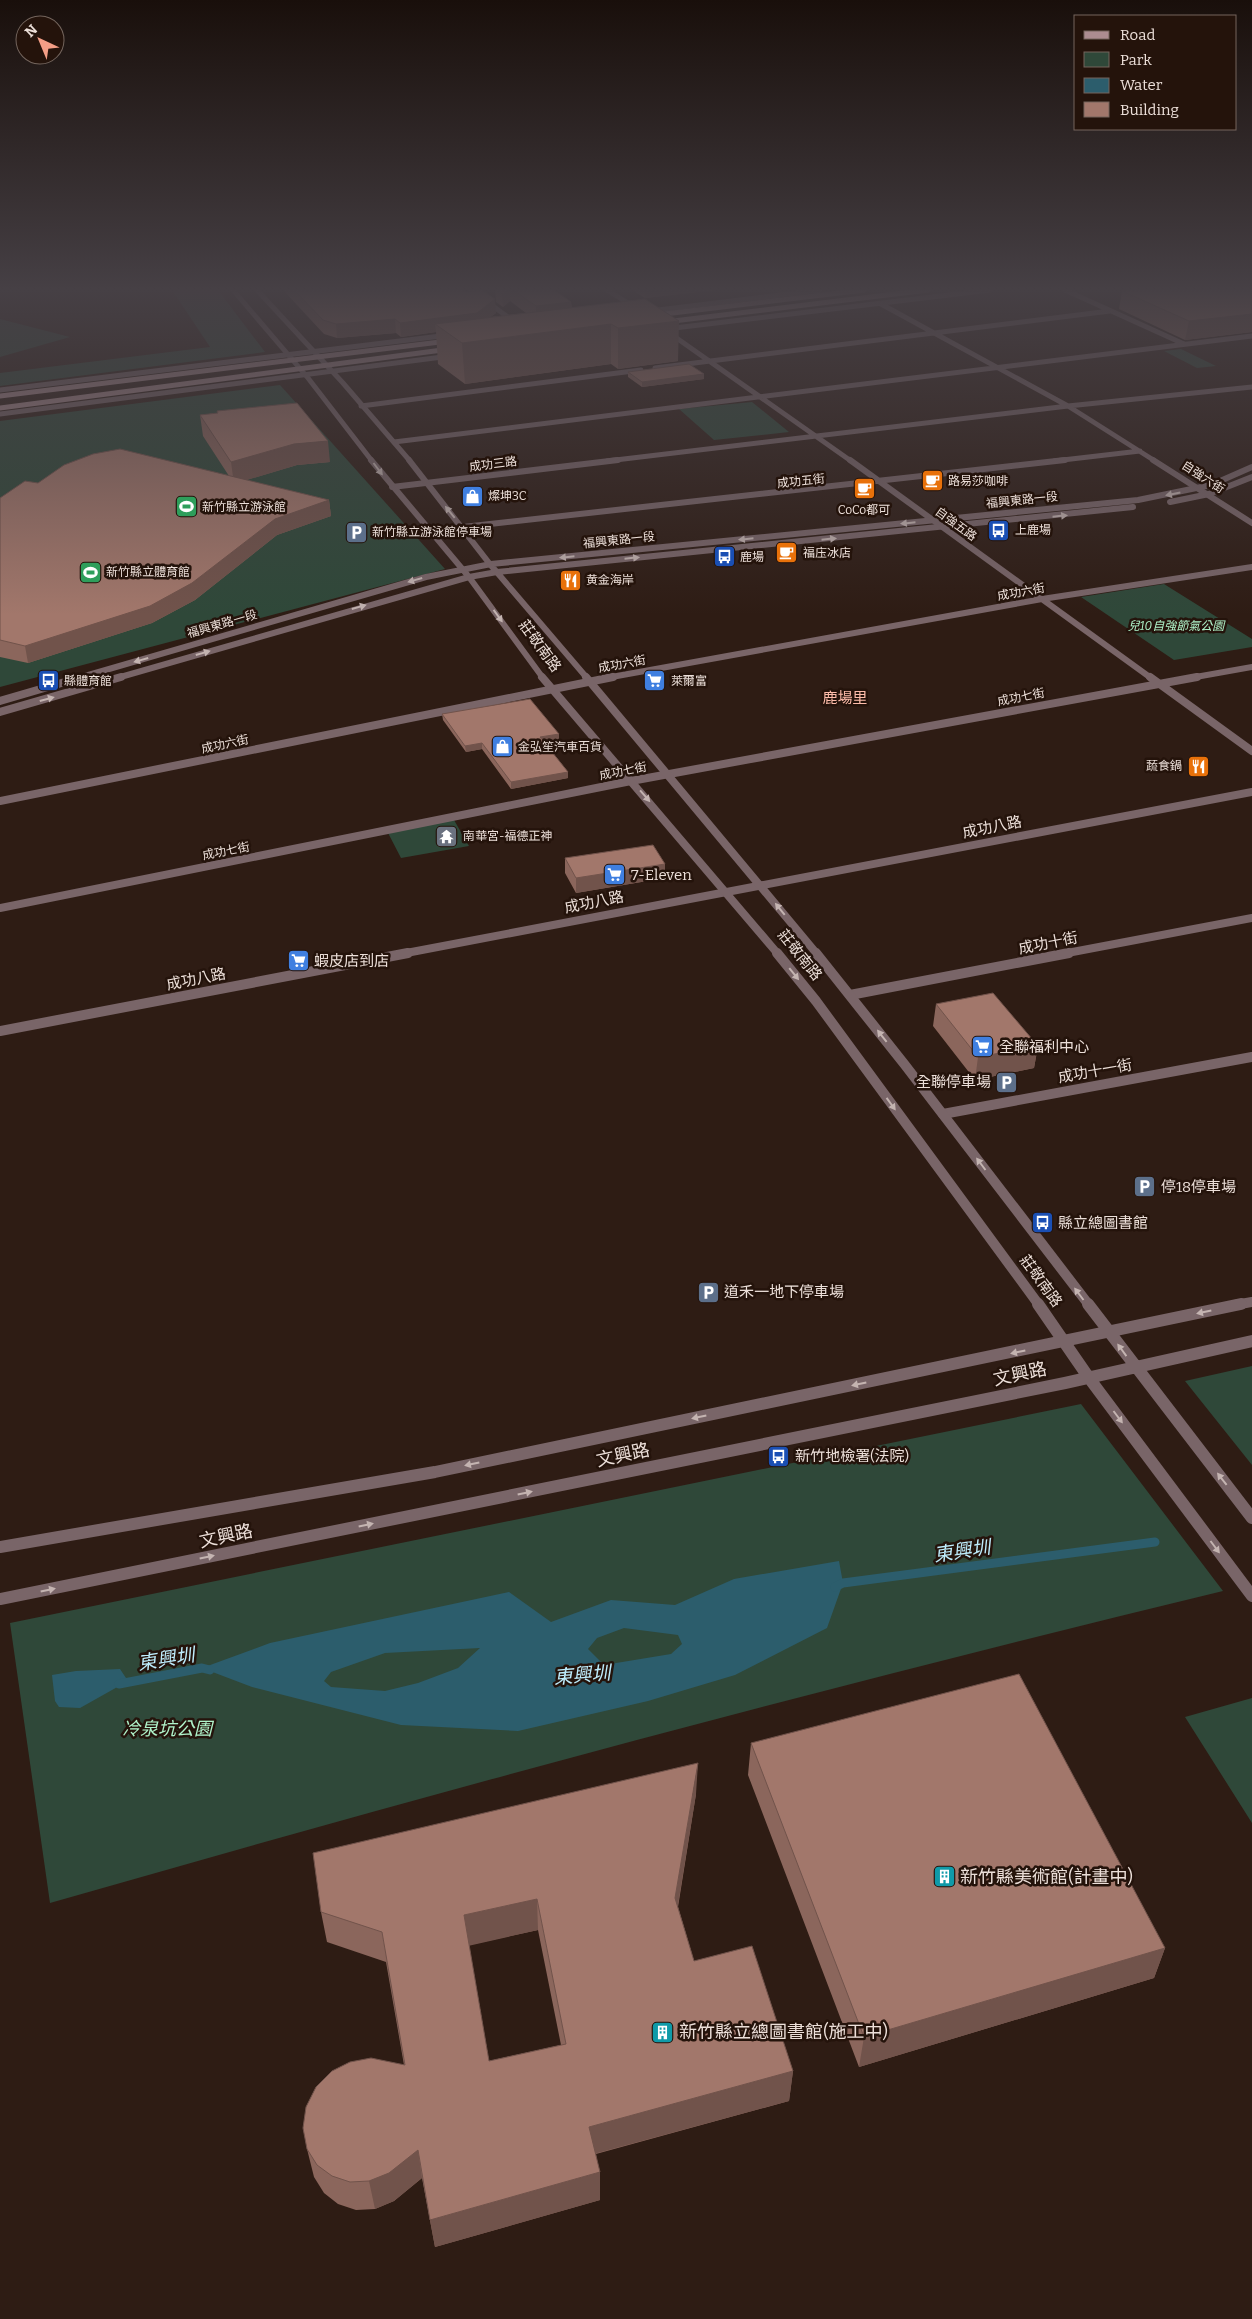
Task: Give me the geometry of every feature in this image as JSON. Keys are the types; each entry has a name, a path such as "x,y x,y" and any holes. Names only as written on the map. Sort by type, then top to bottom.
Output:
{"main road":[{"path":"0,408 73,398"}],"street":[{"path":"0,414 123,398"},
{"name":"莊敬南路","path":"323,398 392,487 469,576 552,689 726,891 816,1001 1066,1342 1089,1378 1252,1596"},
{"name":"莊敬南路","path":"355,398 427,482 490,564 591,681 850,995 943,1114 1134,1368 1252,1518"},
{"path":"362,406 422,398"},
{"path":"394,442 742,398"},
{"name":"自強五路","path":"763,398 1252,751"},
{"name":"自強六街","path":"1054,398 1209,494 1252,523"},
{"name":"成功三路","path":"392,487 815,435 1143,398"},
{"name":"成功五街","path":"463,527 880,482 1140,451"},
{"name":"福興東路一段","path":"0,701 426,577 462,569 490,564 1138,500 1199,488 1237,476 1252,467"},
{"name":"福興東路一段","path":"0,712 469,576 1058,516 1169,502 1209,494 1252,477"},
{"name":"成功六街","path":"0,802 591,681 1042,600 1252,567"},
{"name":"成功七街","path":"0,908 667,774 1252,667"},
{"name":"成功八路","path":"0,1031 1252,792"},
{"name":"成功十街","path":"850,995 1252,918"},
{"name":"成功十一街","path":"943,1114 1252,1057"},
{"name":"文興路","path":"0,1547 435,1472 1252,1302"},
{"name":"文興路","path":"0,1600 1089,1378 1252,1341"}],"green space":[{"path":"177,398 292,398 445,569 0,687 0,421"},
{"path":"752,402 789,432 714,440 679,409"},
{"name":"兒10自強節氣公園","path":"1164,584 1252,639 1252,647 1174,660 1081,597"},
{"path":"454,820 469,846 401,858 387,831"},
{"path":"1252,1366 1252,1465 1185,1381"},
{"name":"冷泉坑公園","path":"1081,1404 1223,1591 781,1702 342,1820 50,1903 10,1623"},
{"path":"1252,1698 1252,1823 1185,1717"}],"water":[{"path":"839,1561 843,1583 827,1628 735,1675 648,1701 518,1731 401,1725 252,1687 202,1668 270,1643 509,1592 551,1622 611,1600 675,1605 734,1579","holes":["624,1628 678,1635 682,1644 671,1654 604,1665 588,1649 597,1638","480,1648 458,1668 418,1683 385,1691 331,1687 324,1681 331,1672 385,1653"]},
{"path":"120,1669 128,1681 80,1708 59,1707 55,1701 52,1675 76,1671"}],"building":[{"path":"297,403 328,441 294,444 231,462 200,415 218,413 217,411"},
{"path":"120,449 329,500 275,519 192,583 150,606 25,646 0,640 0,498 25,481 38,483 64,465 93,454"},
{"name":"金弘笙汽車百貨","path":"530,699 559,734 540,737 568,772 511,782 482,743 465,746 442,714"},
{"path":"653,845 665,864 576,878 565,858"},
{"path":"993,993 1038,1046 978,1057 936,1004"},
{"name":"新竹縣美術館(計畫中)","path":"1019,1674 1165,1948 864,2037 751,1743"},
{"name":"新竹縣立總圖書館(施工中)","path":"698,1763 675,1898 694,1961 752,1946 793,2071 589,2127 600,2172 430,2220 418,2150 389,2173 369,2181 350,2182 332,2176 317,2165 307,2149 303,2128 306,2107 316,2087 332,2071 350,2062 371,2058 405,2065 382,1932 321,1912 313,1853","holes":["537,1899 566,2044 489,2061 464,1915"]}],"waterway":[{"name":"東興圳","path":"835,1587 843,1583 1155,1542"},
{"name":"東興圳","path":"119,1684 202,1668 210,1670"}],"place":[{"name":"路易莎咖啡","path":"932,481"},
{"name":"CoCo都可","path":"864,489"},
{"name":"燦坤3C","path":"472,496"},
{"name":"新竹縣立游泳館","path":"186,507"},
{"name":"上鹿場","path":"999,530"},
{"name":"新竹縣立游泳館停車場","path":"356,532"},
{"name":"福庒冰店","path":"787,553"},
{"name":"鹿場","path":"724,557"},
{"name":"新竹縣立體育館","path":"90,572"},
{"name":"黄金海岸","path":"570,580"},
{"name":"縣體育館","path":"48,681"},
{"name":"萊爾富","path":"655,681"},
{"name":"金弘笙汽車百貨","path":"502,747"},
{"name":"蔬食鍋","path":"1198,766"},
{"name":"南華宮-福德正神","path":"447,836"},
{"name":"7-Eleven","path":"615,875"},
{"name":"蝦皮店到店","path":"298,961"},
{"name":"全聯福利中心","path":"983,1047"},
{"name":"全聯停車場","path":"1007,1082"},
{"name":"停18停車場","path":"1145,1187"},
{"name":"縣立總圖書館","path":"1042,1223"},
{"name":"道禾一地下停車場","path":"708,1292"},
{"name":"新竹地檢署(法院)","path":"779,1456"},
{"name":"新竹縣美術館(計畫中)","path":"944,1877"},
{"name":"新竹縣立總圖書館(施工中)","path":"663,2032"}],"district":[{"name":"鹿場里","path":"845,698"}]}
